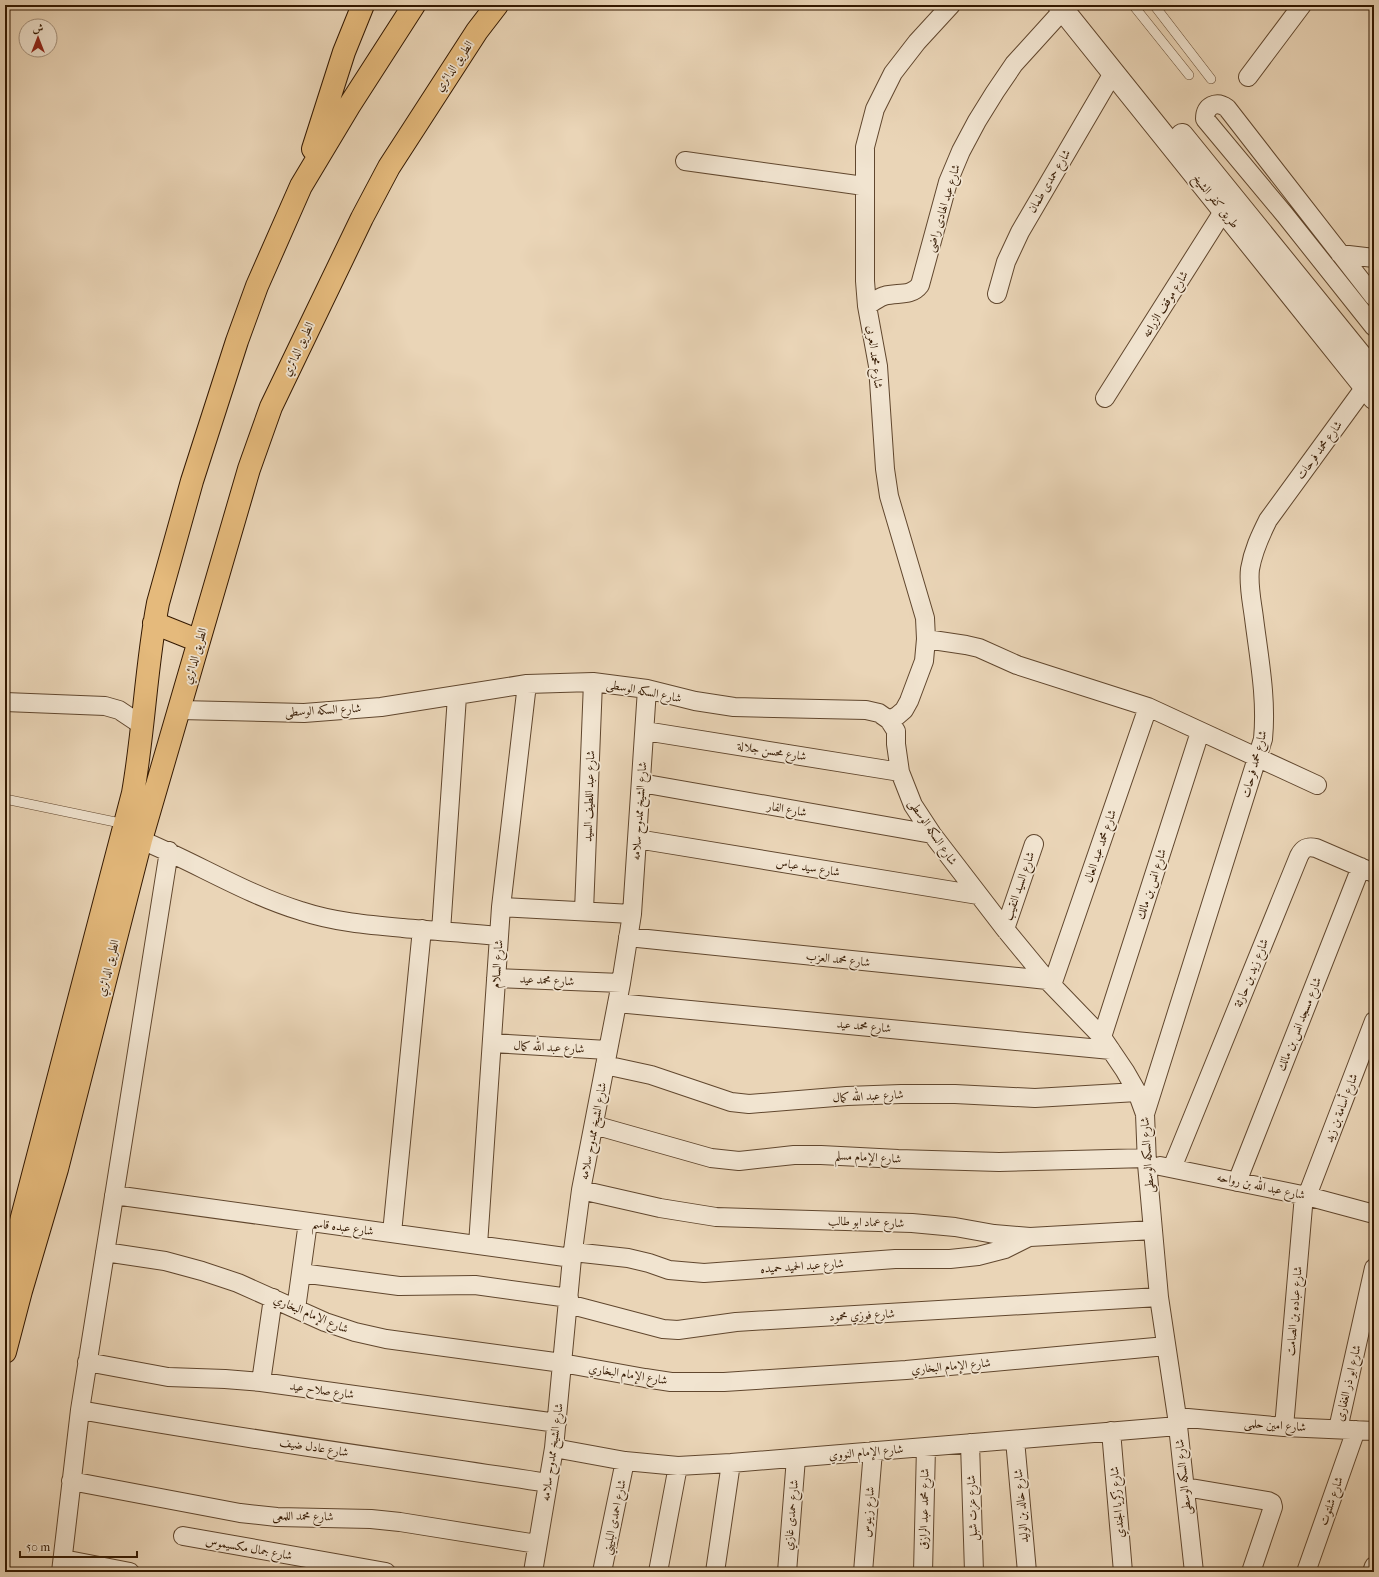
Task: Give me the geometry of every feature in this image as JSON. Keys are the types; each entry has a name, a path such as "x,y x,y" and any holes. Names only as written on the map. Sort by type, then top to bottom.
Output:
{"highway":[{"path":"301,186 344,52 363,5"},
{"name":"الطريق الدائري","path":"5,1352 21,1291 57,1169 110,922 125,824 133,793 143,726 154,623 158,603 192,481 236,341 257,286 301,186 349,106 414,5"},
{"name":"الطريق الدائري","path":"5,1282 11,1238 110,922 141,840 252,462 270,407 362,218 389,167 473,38 497,5"},
{"path":"154,623 199,641"}],"street":[{"name":"شارع محمد العربى","path":"890,720 904,710 909,701 924,661 926,639 925,618 920,597 887,483 878,366 867,306 865,281 864,186 866,147 875,109 893,73 917,42 951,5"},
{"path":"1248,77 1302,5"},
{"name":"طريق كفر الشيخ","path":"1066,7 1113,73 1216,188 1224,210 1371,386"},
{"name":"طريق كفر الشيخ","path":"1066,7 1216,188 1371,386"},
{"name":"شارع عبد الهادى راضى","path":"867,306 876,299 884,296 911,293 920,285 948,182 961,151 994,92 1014,64 1066,7"},
{"name":"شارع حمدى طمان","path":"996,294 1006,262 1020,232 1113,73"},
{"path":"1374,296 1366,276 1340,254 1227,108 1222,104 1216,103 1211,105 1207,109 1205,119 1285,215 1374,327"},
{"path":"685,161 864,186"},
{"name":"شارع موقف الزراعه","path":"1105,398 1224,210"},
{"path":"1340,254 1374,258"},
{"name":"شارع محمد فرحات","path":"1145,1114 1263,739 1265,722 1264,700 1251,592 1250,570 1257,542 1268,520 1371,386"},
{"path":"926,639 979,648 1030,670 1148,707 1317,785"},
{"name":"شارع السكه الوسطى","path":"180,710 304,713 381,707 527,684 593,682 647,689 695,701 734,707 866,710 879,713 890,720 896,731 896,744 900,772 912,805 932,834 1005,929 1050,983 1106,1043 1137,1092 1145,1114 1147,1161 1159,1297 1177,1422 1194,1572"},
{"name":"شارع عبد اللطيف السيد","path":"584,911 593,682"},
{"name":"شارع السلام","path":"478,1245 501,907 527,684"},
{"name":"شارع الشيخ ممدوح سلامه","path":"532,1572 554,1448 568,1301 582,1190 621,983 632,914 647,689"},
{"path":"441,931 457,696"},
{"path":"5,702 105,706 119,710 143,726"},
{"name":"شارع محمد عبد العال","path":"1050,983 1148,707"},
{"name":"شارع محسن جلالة","path":"645,731 900,772"},
{"name":"شارع انس بن مالك","path":"1106,1043 1200,732"},
{"name":"شارع الفار","path":"641,783 932,834"},
{"name":"شارع سيد عباس","path":"637,839 978,895"},
{"path":"141,840 169,851 267,899 302,912 339,920 499,936"},
{"name":"شارع السيد النقيب","path":"1005,929 1034,844"},
{"name":"شارع زيد بن حارثة","path":"1172,1168 1302,850 1309,846 1316,848 1368,870"},
{"path":"130,1572 62,1566 71,1481 87,1362 169,851"},
{"name":"شارع مسجد انس بن مالك","path":"1237,1182 1368,870"},
{"path":"501,907 632,914"},
{"path":"392,1233 422,929"},
{"name":"شارع محمد العزب","path":"628,937 1050,983"},
{"name":"شارع محمد عيد","path":"496,978 621,983"},
{"name":"شارع محمد عيد","path":"617,1003 1106,1043"},
{"name":"شارع أسامة بن زيد","path":"1306,1195 1374,1021"},
{"name":"شارع عبد الله كمال","path":"492,1043 606,1057 657,1077 731,1102 749,1104 847,1096 901,1094 955,1094 1035,1098 1137,1092"},
{"name":"شارع الإمام مسلم","path":"594,1125 711,1158 739,1160 794,1155 821,1155 999,1162 1147,1161"},
{"name":"شارع عبد الله بن رواحه","path":"1147,1161 1237,1182 1306,1195 1374,1214"},
{"name":"شارع عماد ابو طالب","path":"582,1190 660,1208 716,1217 912,1223 948,1226 994,1234 1030,1237 1153,1230"},
{"name":"شارع عبده قاسم","path":"114,1195 478,1245 573,1255"},
{"name":"شارع عباده بن الصامت","path":"1284,1427 1306,1195"},
{"path":"296,1309 308,1222"},
{"name":"شارع عبد الحميد حميده","path":"573,1255 628,1258 669,1270 704,1273 895,1259 950,1259 978,1256 1005,1249 1030,1237"},
{"name":"شارع الإمام البخاري","path":"105,1252 165,1261 202,1271 238,1283 340,1327 386,1339 562,1363 645,1378 678,1382 717,1382 906,1370 1166,1346"},
{"name":"شارع ابو ذر الغفارى","path":"1338,1429 1374,1268"},
{"name":"شارع فوزي محمود","path":"301,1273 399,1286 475,1285 568,1301 663,1329 678,1330 736,1322 1159,1297"},
{"path":"261,1382 273,1298"},
{"name":"شارع صلاح عيد","path":"87,1362 168,1377 261,1382 557,1423"},
{"name":"شارع عادل ضيف","path":"80,1410 203,1432 548,1484"},
{"name":"شارع امين حلمى","path":"1177,1422 1374,1431"},
{"name":"شارع الإمام النووي","path":"554,1448 625,1461 678,1466 796,1458 1110,1432 1177,1422"},
{"name":"شارع شلتوت","path":"1306,1572 1356,1430"},
{"name":"شارع زكريا الجندي","path":"1110,1432 1123,1572"},
{"name":"شارع خالد بن الوليد","path":"1015,1440 1026,1572"},
{"name":"شارع عزت شبل","path":"970,1443 974,1572"},
{"name":"شارع محمد عبد الرازق","path":"923,1572 926,1447"},
{"name":"شارع زينوس","path":"863,1572 873,1451"},
{"name":"شارع حمدى غازي","path":"787,1572 796,1458"},
{"name":"شارع احمدى البليهني","path":"602,1572 625,1461"},
{"path":"715,1572 731,1463"},
{"path":"658,1572 678,1466"},
{"name":"شارع محمد اللمعى","path":"71,1481 240,1513 278,1517 371,1519 400,1522 537,1544"},
{"path":"1185,1487 1268,1501 1272,1503 1273,1507 1251,1572"},
{"name":"شارع جمال مكسيموس","path":"183,1536 386,1572"},
{"path":"1372,1572 1374,1566"}],"lane":[{"path":"1133,5 1189,75"},
{"path":"1154,5 1211,79"},
{"path":"5,799 125,824"}]}
